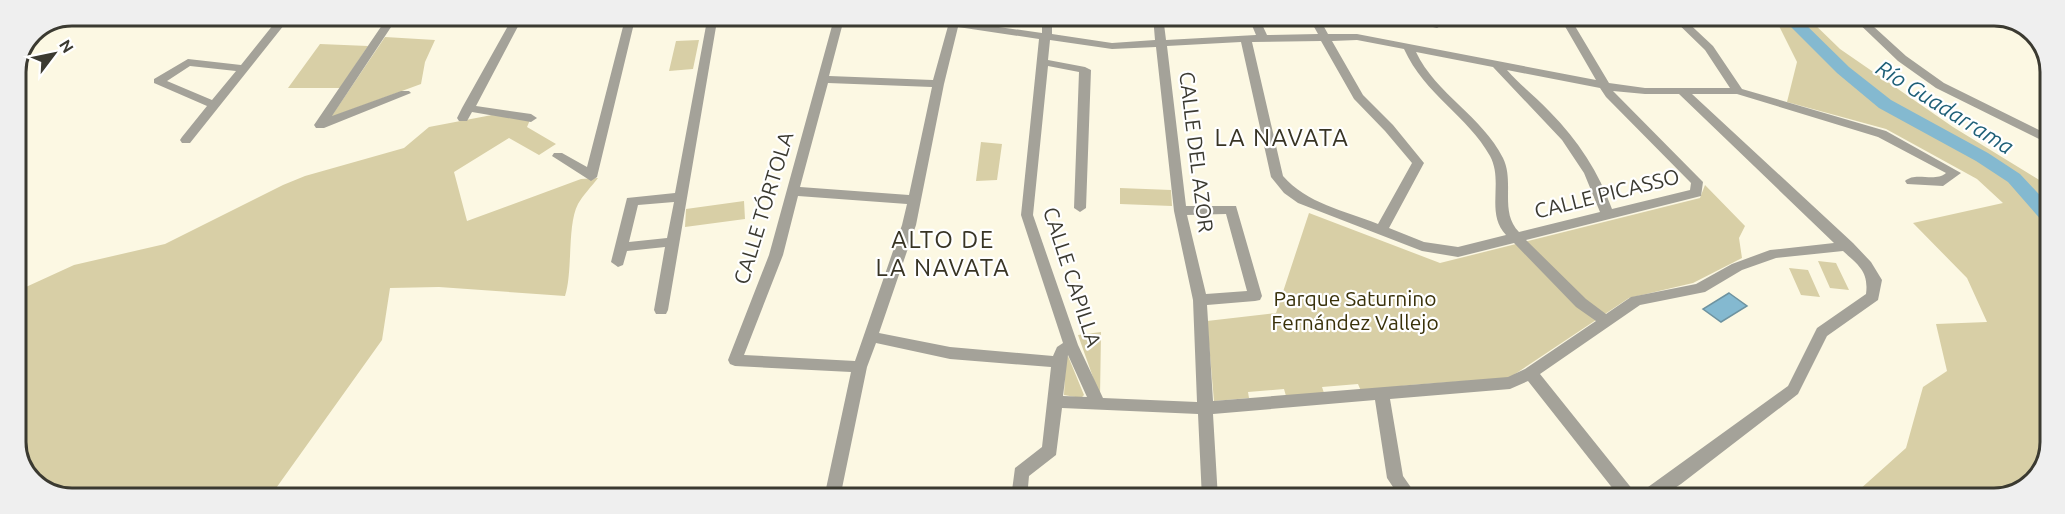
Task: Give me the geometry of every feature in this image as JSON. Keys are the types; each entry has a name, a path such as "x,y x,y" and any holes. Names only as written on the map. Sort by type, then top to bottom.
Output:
{"street":[{"path":"186,140 278,26"},
{"path":"387,26 320,125 405,93"},
{"path":"513,26 465,113 531,118"},
{"path":"558,156 591,176 628,26"},
{"path":"661,310 711,26"},
{"name":"CALLE TÓRTOLA","path":"837,26 776,255 735,360 860,367"},
{"path":"834,488 860,367 909,225 938,84 953,26"},
{"path":"968,26 1112,46 1263,38 1357,37 1603,86 1645,91 1737,91 1882,134 1955,173 1943,182 1911,181"},
{"name":"CALLE CAPILLA","path":"1047,26 1027,215 1071,345 1098,404"},
{"name":"CALLE DEL AZOR","path":"1160,26 1180,211 1200,300 1210,488"},
{"path":"1258,26 1263,38"},
{"path":"1318,26 1358,97 1389,128 1418,163 1381,230"},
{"name":"CALLE PICASSO","path":"1246,39 1277,177 1288,190 1303,200 1422,246 1458,252 1696,193 1697,182 1603,86 1570,26"},
{"path":"1686,26 1709,48 1737,91"},
{"path":"1866,26 1896,55 1924,75 1983,108 2030,126 2039,133"},
{"path":"1408,47 1427,80 1483,137 1497,157 1503,177 1501,216 1517,238 1581,303 1607,322"},
{"path":"214,105 158,81 188,62 244,69"},
{"path":"1042,62 1085,70 1080,208"},
{"path":"1497,65 1506,77 1545,113 1573,144 1597,182 1608,215"},
{"path":"822,78 938,84"},
{"path":"1662,488 1792,390 1822,332 1873,296 1875,280 1866,265 1848,246 1682,91"},
{"path":"793,191 914,200"},
{"path":"618,262 632,201 681,197"},
{"path":"1180,211 1231,209 1255,296 1200,300"},
{"path":"621,247 673,242"},
{"path":"1056,402 1206,408 1510,383 1530,373 1636,302 1700,288 1737,267 1775,253 1848,246"},
{"path":"869,336 950,353 1059,362"},
{"path":"1020,488 1021,473 1050,450 1059,362 1062,351 1071,345"},
{"path":"1530,373 1622,488"},
{"path":"1382,395 1395,478 1403,488"}],"green space":[{"path":"1779,26 1816,26 1840,49 1953,127 2039,180 2040,442 2032,468 2016,482 2002,488 1861,488 1906,448 1923,387 1947,371 1936,324 1987,322 1967,278 1913,223 2003,203 1977,179 1886,129 1787,102 1797,62"},
{"path":"385,37 435,40 425,62 421,84 331,117"},
{"path":"699,40 693,69 669,71 676,41"},
{"path":"320,44 368,46 340,88 288,88"},
{"path":"492,115 530,120 527,127 556,144 539,155 509,138 454,172 467,221 581,179 598,178 578,204 572,223 569,274 565,296 439,287 390,288 382,340 276,488 63,488 54,485 37,473 26,451 26,287 74,265 165,244 305,176 404,148 429,127"},
{"path":"981,142 1002,144 997,180 976,181"},
{"name":"Parque Saturnino Fernández Vallejo","path":"1705,185 1745,226 1739,238 1742,258 1693,283 1629,298 1509,378 1361,391 1358,384 1322,387 1324,393 1286,396 1284,389 1248,392 1249,398 1214,401 1207,321 1276,313 1309,213 1440,263 1700,198"},
{"path":"1120,188 1171,190 1172,206 1120,204"},
{"path":"744,201 745,219 685,227 686,209"},
{"path":"1818,261 1836,263 1849,290 1830,288"},
{"path":"1789,268 1808,270 1820,297 1801,295"},
{"path":"1101,332 1100,397 1078,335"},
{"path":"1068,356 1084,395 1081,398 1064,395"}],"water":[{"path":"1729,293 1747,306 1721,322 1703,309"}],"waterway":[{"name":"Río Guadarrama","path":"1798,26 1843,70 1885,104 1982,157 2014,178 2039,206"}],"district":[{"name":"LA NAVATA","path":"1282,138"},
{"name":"ALTO DE LA NAVATA","path":"943,254"}]}
